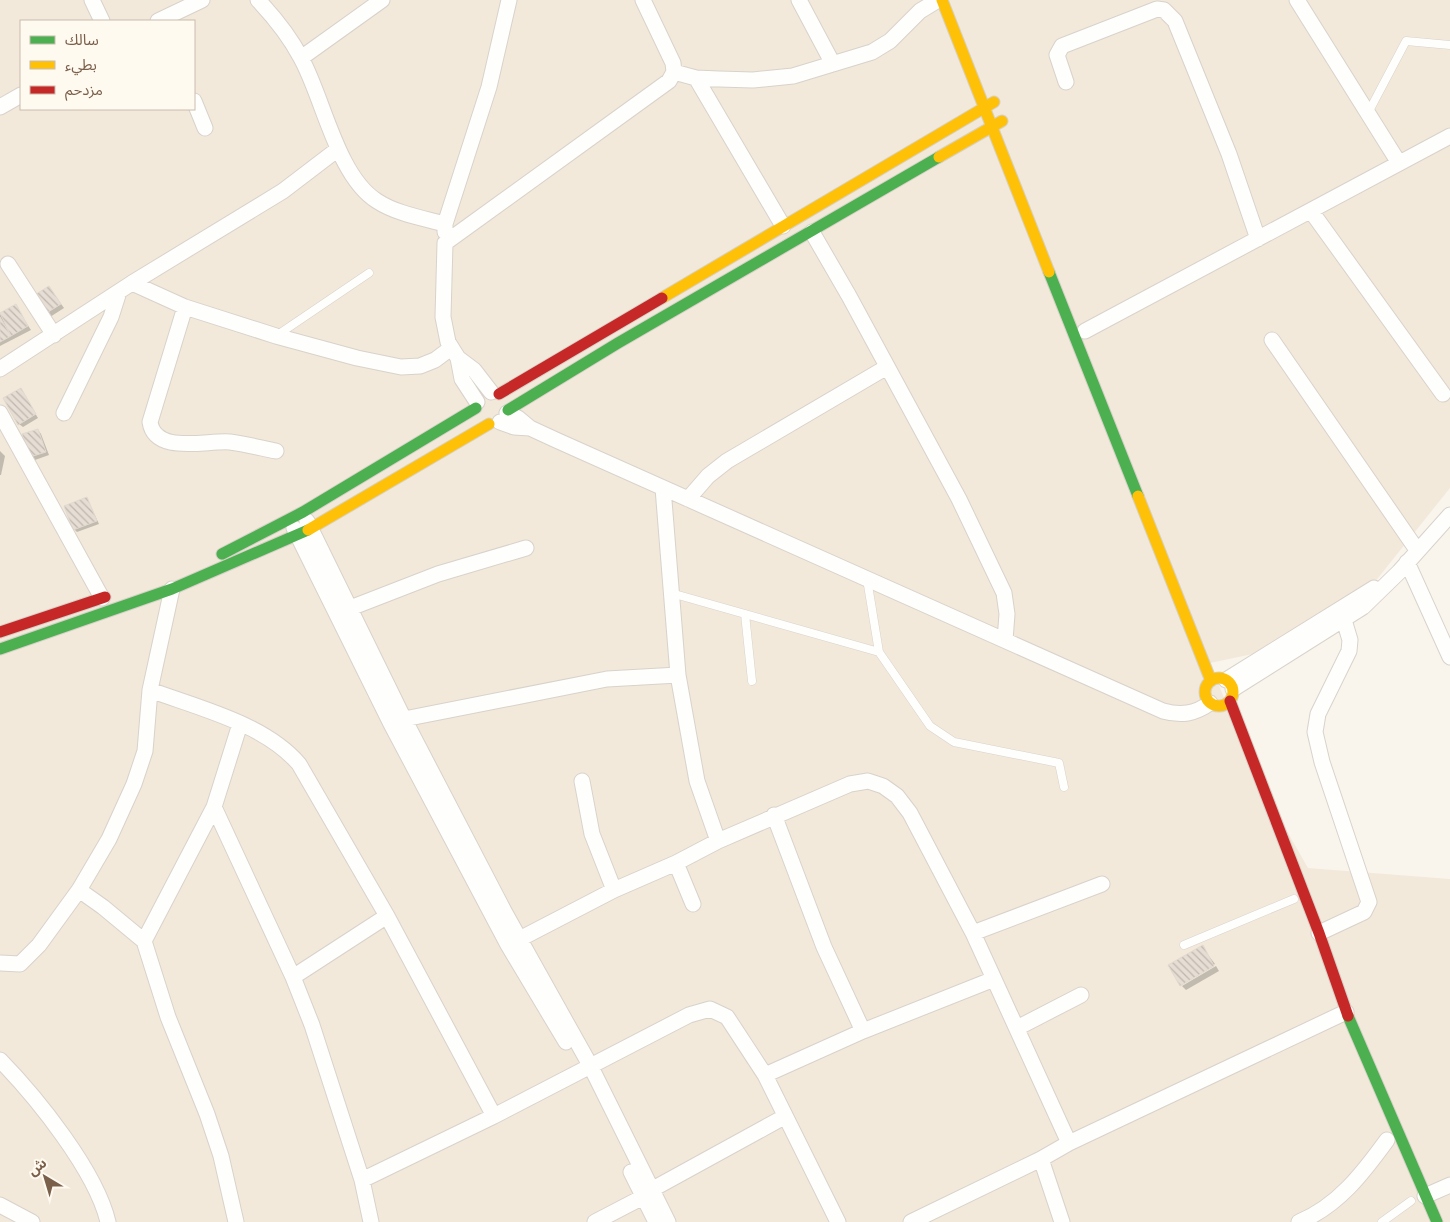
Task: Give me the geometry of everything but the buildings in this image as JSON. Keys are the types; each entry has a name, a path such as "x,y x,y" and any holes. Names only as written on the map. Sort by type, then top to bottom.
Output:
{"street":[{"path":"92,0 102,20"},
{"path":"161,20 202,0"},
{"path":"258,0 270,13 302,58 338,149 360,186 376,201 396,211 445,224"},
{"path":"302,58 382,0"},
{"path":"509,0 487,95 445,224 443,317 462,379 476,405 479,419 518,418 530,428 662,488 1168,713 1193,713 1222,691 1392,578"},
{"path":"445,244 669,82 674,72 673,63 643,0"},
{"path":"799,0 833,64"},
{"path":"674,72 696,78 753,80 793,76 881,47 920,11 938,0"},
{"path":"942,0 991,128 1320,932 1342,1014 1348,1047"},
{"path":"955,0 1113,400"},
{"path":"1298,0 1399,163"},
{"path":"1066,82 1057,54 1062,46 1157,8 1170,14 1175,20 1230,154 1258,239"},
{"path":"696,78 783,226"},
{"path":"0,107 20,96"},
{"path":"207,560 296,515 476,405 480,397 495,393 994,102"},
{"path":"195,103 205,128"},
{"path":"0,649 172,589 304,533 501,417 618,343 1002,121"},
{"path":"1085,331 1450,136"},
{"path":"0,368 132,283 282,191 338,149"},
{"path":"1311,210 1443,394"},
{"path":"812,232 849,296 959,499 1004,592 1007,614 1005,640"},
{"path":"8,264 54,334"},
{"path":"132,283 185,307 276,336 357,358 401,367 420,366 455,353"},
{"path":"64,413 111,317 120,292"},
{"path":"185,307 150,422 151,429 156,436 166,442 229,442 276,451"},
{"path":"1272,340 1417,550"},
{"path":"455,353 495,393 505,399 501,417"},
{"path":"688,499 708,476 727,461 886,367"},
{"path":"0,412 102,598"},
{"path":"1120,418 1222,691 1226,725"},
{"path":"662,488 678,675 697,781 718,841"},
{"path":"296,515 396,720 514,942 586,1067 647,1193 656,1222"},
{"path":"1222,691 1363,607 1450,515"},
{"path":"343,611 438,574 526,548"},
{"path":"1407,562 1450,657"},
{"path":"0,964 20,964 26,959 78,890 109,839 140,768 147,742 150,690 172,589"},
{"path":"0,632 120,592"},
{"path":"1320,932 1364,912 1369,902 1322,762 1315,732 1318,714 1349,651 1350,640 1344,620"},
{"path":"396,720 607,680 678,675"},
{"path":"150,690 240,724 280,746 299,764 387,916 494,1116"},
{"path":"144,941 214,807 240,724"},
{"path":"582,781 592,834 614,890"},
{"path":"514,942 614,890 676,863 774,815 850,784 868,781 883,786 896,796 910,813 973,933 1070,1143"},
{"path":"1251,789 1415,1196 1418,1215"},
{"path":"214,807 293,977 312,1025 362,1180 371,1222"},
{"path":"774,815 824,948 863,1031"},
{"path":"676,863 693,904"},
{"path":"973,933 1102,884"},
{"path":"78,890 103,907 144,941 168,1017 215,1140 236,1222"},
{"path":"293,977 387,916"},
{"path":"765,1075 863,1031 994,978"},
{"path":"1017,1028 1081,995"},
{"path":"362,1180 494,1116 689,1015 710,1009 727,1017 765,1075 784,1117 838,1222"},
{"path":"910,1222 1041,1159 1070,1143 1342,1014"},
{"path":"0,1060 52,1121 97,1192 108,1222"},
{"path":"595,1222 784,1117"},
{"path":"1385,1136 1394,1157"},
{"path":"1299,1222 1315,1216 1347,1190 1370,1164 1385,1136"},
{"path":"1041,1159 1062,1222"},
{"path":"1415,1196 1450,1185"},
{"path":"647,1193 668,1222"},
{"path":"1415,1196 1437,1222"},
{"path":"0,1205 32,1222"}],"lane":[{"path":"1368,113 1406,41 1450,45"},
{"path":"276,336 368,273"},
{"path":"867,579 879,652 930,726 954,742 1059,763 1064,787"},
{"path":"670,593 879,652"},
{"path":"745,614 752,681"},
{"path":"1184,945 1294,899"},
{"path":"1382,1222 1415,1196"}],"shaded area":[{"path":"0,0 1450,0 1450,488 1358,603 1272,650 1210,663 1255,775 1308,868 1450,879 1450,1222 0,1222"}],"traffic: fast":[{"path":"508,410 618,343 939,157"},
{"path":"1049,272 1138,496"},
{"path":"222,554 303,512 476,408"},
{"path":"0,649 172,589 308,530"},
{"path":"1348,1016 1437,1222"}],"traffic: slow":[{"path":"942,0 1049,272"},
{"path":"662,298 994,102"},
{"path":"939,157 1002,121"},
{"path":"308,530 489,424"},
{"path":"1138,496 1211,681"},
{"path":"1219,678 1229,682 1233,692 1229,702 1219,706 1209,702 1205,692 1209,682 1219,678"}],"traffic: jam":[{"path":"499,394 662,298"},
{"path":"0,632 105,597"},
{"path":"1230,701 1319,933 1348,1016"}]}
